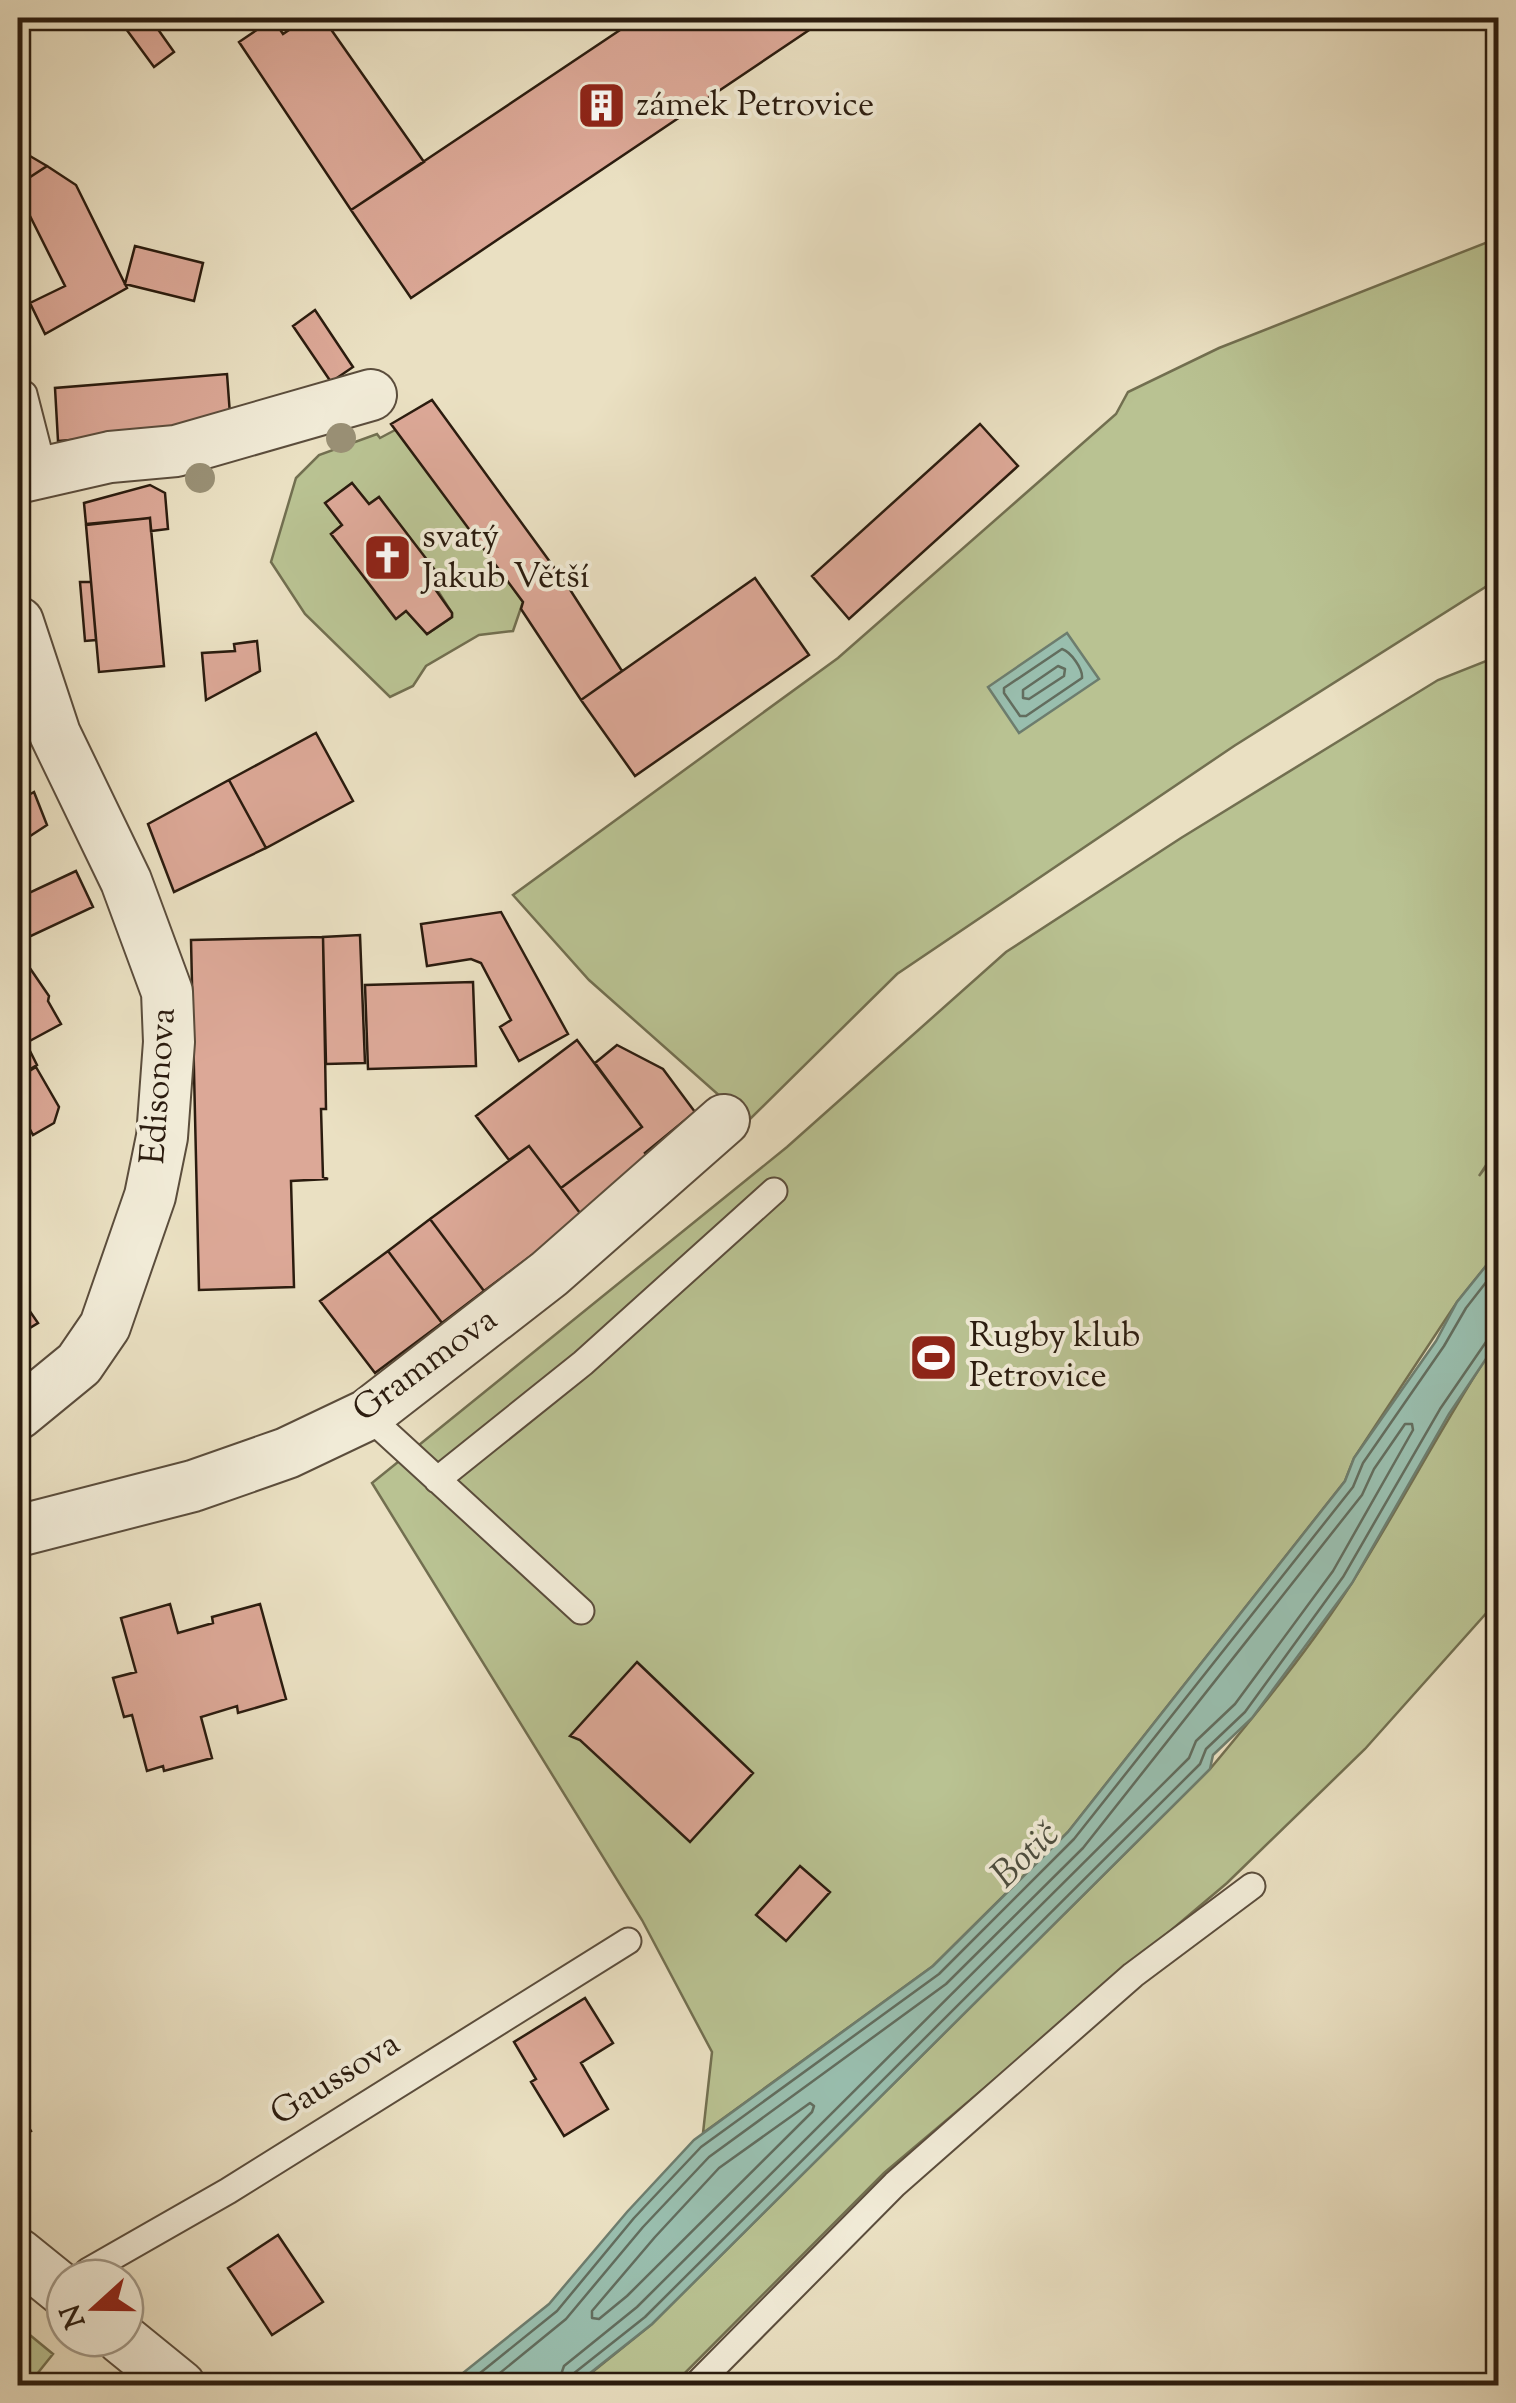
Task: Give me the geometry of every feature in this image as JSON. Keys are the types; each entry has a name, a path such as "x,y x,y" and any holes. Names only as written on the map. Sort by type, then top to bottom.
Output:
{"street":[{"path":"31,475 110,457 176,451 371,395"},
{"name":"Edisonova","path":"18,622 55,734 126,881 167,992 169,1042 162,1138 150,1196 106,1326 78,1364 18,1414"},
{"name":"Grammova","path":"18,1531 194,1486 287,1453 367,1415 549,1274 724,1120"},
{"path":"18,2254 45,2276"},
{"path":"145,2358 180,2386"}],"lane":[{"path":"24,394 31,475"},
{"path":"437,1480 584,1363 774,1191"},
{"path":"367,1415 581,1611"},
{"path":"695,2386 896,2184 1133,1975 1252,1886"},
{"name":"Gaussova","path":"111,2258 228,2191 628,1941"}],"shaded area":[{"path":"1498,238 1498,579 1234,746 897,974 748,1121 589,980 513,895 838,658 1116,414 1128,392 1219,348"},
{"path":"397,429 523,602 513,631 479,635 426,666 413,686 390,697 305,614 271,562 296,478 319,455 377,434 380,438","holes":["352,483 369,504 379,497 452,613 452,617 427,634 406,611 395,618 331,534 342,525 326,503"]},
{"name":"Rugby klub Petrovice","path":"1491,659 1498,661 1498,1147 1479,1176 1498,1151 1498,1251 1457,1302 1354,1458 1345,1481 1068,1832 933,1966 703,2133 712,2052 642,1920 372,1483 787,1147 1006,952 1181,838 1438,680"},
{"path":"1498,1339 1498,1600 1365,1749 1227,1883 884,2173 673,2385 575,2386 652,2324 1210,1769 1337,1606"},
{"path":"25,2331 45,2347 45,2358 50,2358 33,2379 18,2367 18,2340"}],"water":[{"path":"1067,633 1099,679 1019,733 988,687"},
{"path":"1498,1251 1498,1341 1449,1414 1352,1583 1252,1718 1213,1755 1210,1769 652,2324 575,2385 448,2385 549,2304 694,2140 933,1966 1068,1832 1345,1481 1354,1458 1436,1341 1457,1302"}],"building":[{"path":"118,18 150,18 174,52 154,67"},
{"path":"307,18 317,22 323,18 424,162 351,210 239,42 273,19 283,34"},
{"name":"zámek Petrovice","path":"638,18 827,18 411,298 351,210"},
{"path":"18,149 47,166 18,185"},
{"path":"47,166 76,185 127,288 45,334 30,303 65,286 18,185"},
{"path":"135,246 203,263 194,301 125,284"},
{"path":"315,310 353,367 331,382 293,326"},
{"path":"227,374 231,428 58,441 55,388"},
{"path":"432,400 569,588 622,671 581,700 521,609 523,602 391,424"},
{"path":"980,424 1018,466 849,619 812,576"},
{"name":"svatý Jakub Větší","path":"352,483 369,504 379,497 444,582 435,589 452,617 427,634 406,611 396,619 331,534 342,525 325,503"},
{"path":"150,485 165,493 168,529 151,531 150,518 86,524 84,503"},
{"path":"150,518 164,666 99,672 86,525"},
{"path":"755,578 809,655 635,776 581,700"},
{"path":"80,582 91,582 96,640 85,641"},
{"path":"257,641 260,671 206,700 202,653 235,651 234,644"},
{"path":"316,733 353,801 266,848 229,780"},
{"path":"229,780 266,848 174,892 148,824"},
{"path":"34,792 47,825 18,844 18,801"},
{"path":"76,871 93,907 18,942 18,898"},
{"path":"501,912 568,1034 519,1061 500,1027 511,1020 481,963 471,959 427,966 421,924"},
{"path":"360,935 365,1063 326,1064 323,937"},
{"path":"323,937 326,1109 321,1109 323,1177 328,1179 291,1181 294,1287 199,1290 191,940"},
{"path":"25,961 49,996 61,1024 26,1043 37,1065 18,1076 18,965"},
{"path":"473,982 476,1066 368,1069 365,985"},
{"path":"577,1040 642,1127 561,1188 529,1146 509,1160 476,1116"},
{"path":"617,1045 663,1069 695,1112 645,1153 651,1160 583,1217 561,1188 642,1127 595,1063"},
{"path":"36,1067 59,1107 54,1123 33,1135 18,1107 18,1078"},
{"path":"529,1146 583,1217 484,1291 430,1219"},
{"path":"430,1219 484,1291 442,1323 388,1251"},
{"path":"388,1251 442,1323 375,1373 320,1301"},
{"path":"18,1294 38,1323 18,1335"},
{"path":"170,1604 178,1633 213,1623 212,1617 260,1604 286,1699 238,1713 237,1706 201,1717 212,1758 164,1771 163,1766 147,1771 132,1715 124,1717 113,1678 136,1672 121,1618"},
{"path":"637,1662 753,1773 690,1842 580,1740 570,1736"},
{"path":"800,1866 830,1892 786,1941 756,1915"},
{"path":"585,1998 613,2043 581,2063 608,2109 564,2136 531,2082 536,2079 514,2042"},
{"path":"18,2110 31,2131 18,2139"},
{"path":"278,2235 323,2302 272,2335 228,2268"}],"place":[{"name":"zámek Petrovice","path":"601,106"},
{"name":"svatý Jakub Větší","path":"387,558"},
{"name":"Rugby klub Petrovice","path":"934,1357"}],"water label":[{"name":"Botič","path":"1027,1856"}]}
